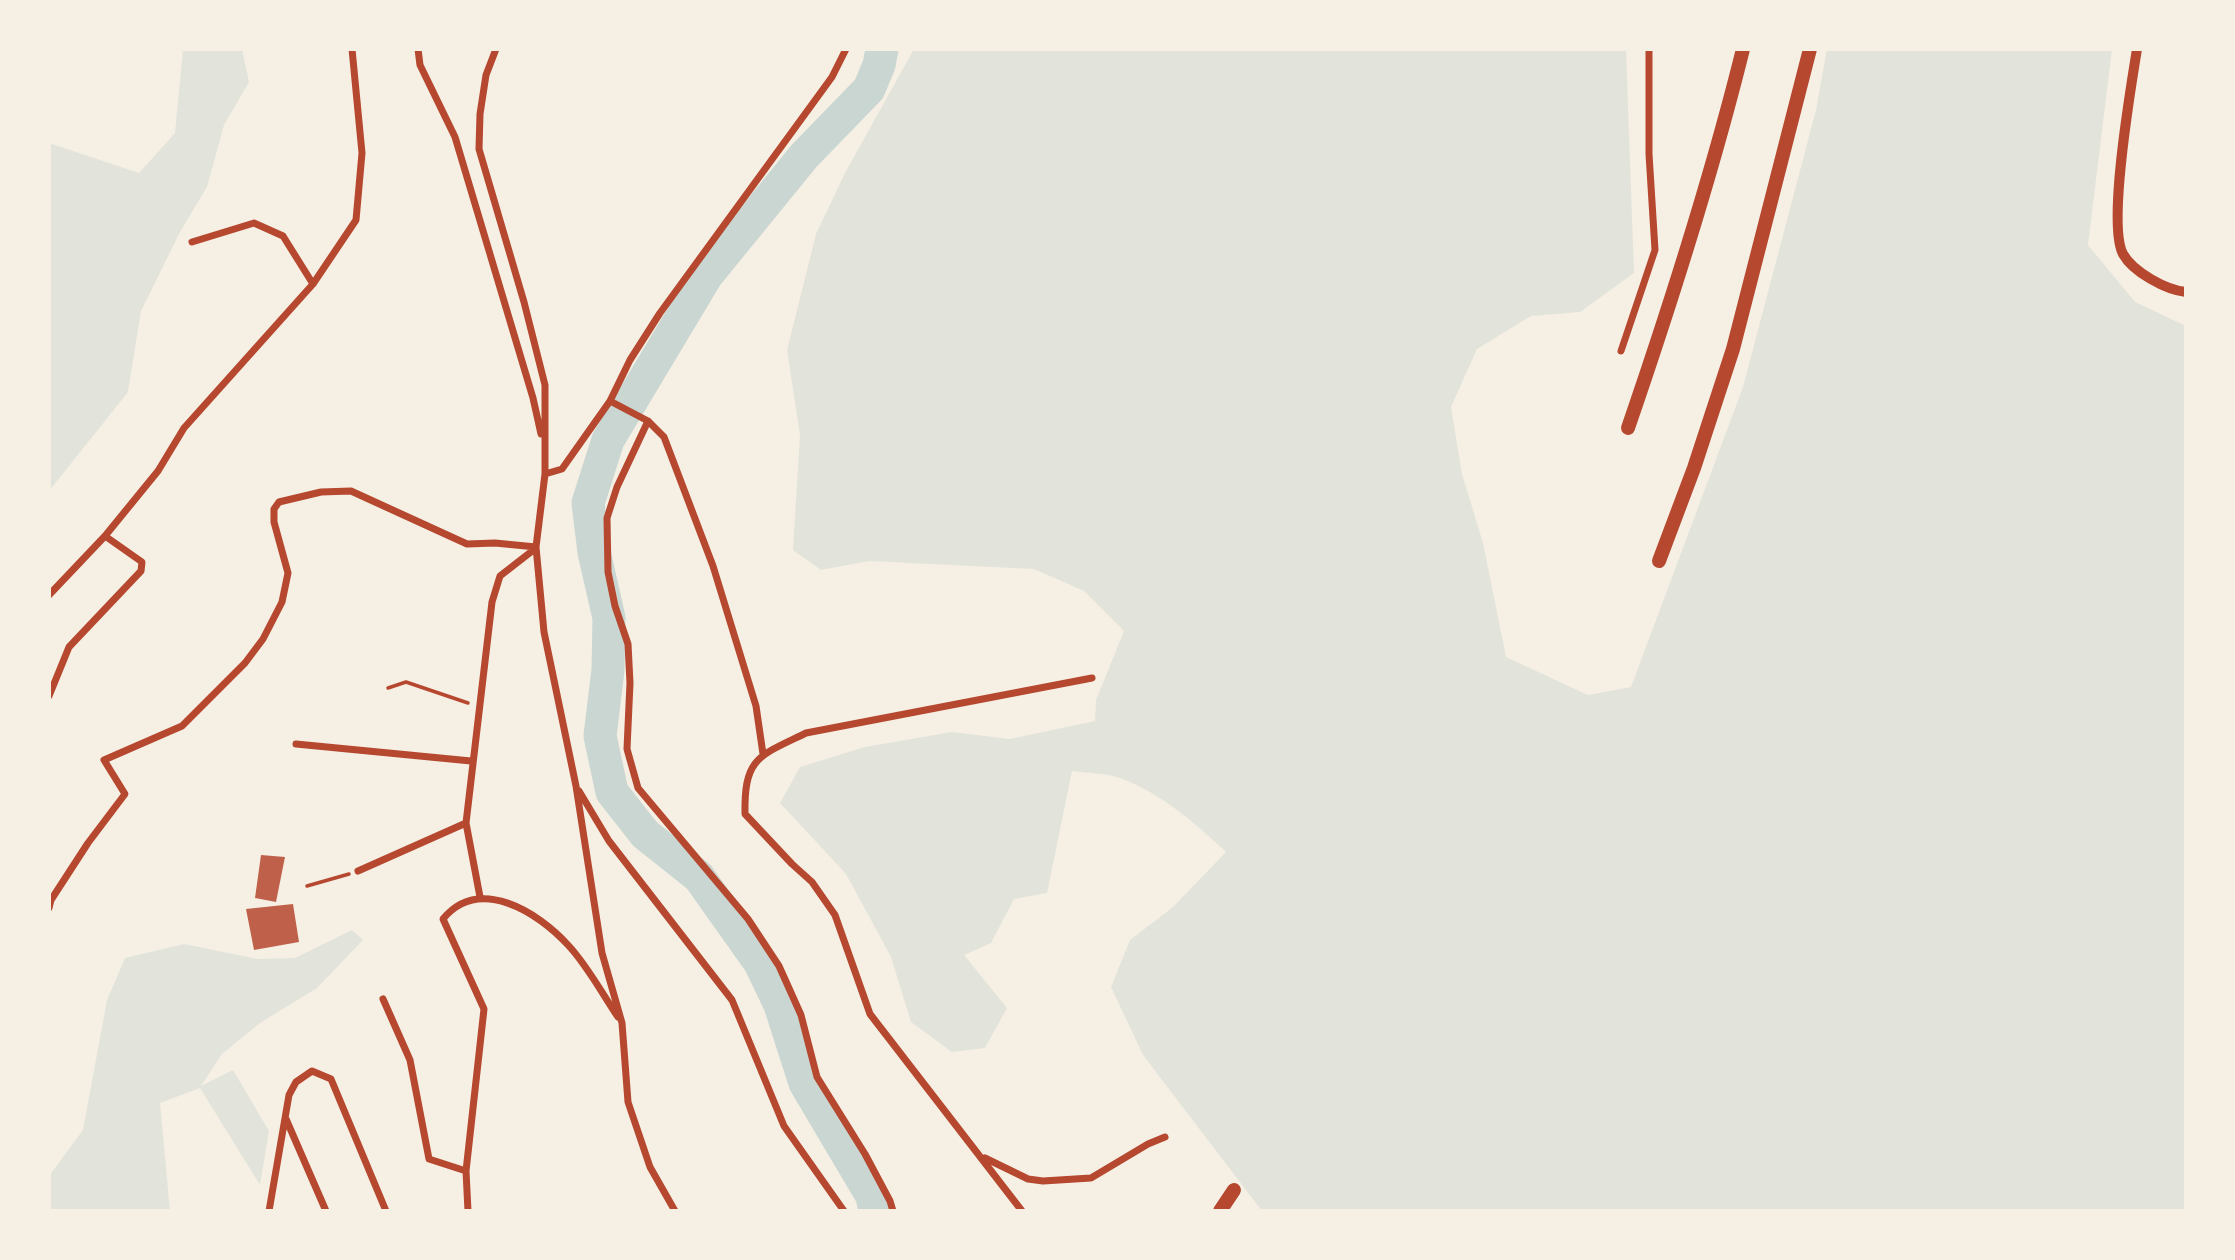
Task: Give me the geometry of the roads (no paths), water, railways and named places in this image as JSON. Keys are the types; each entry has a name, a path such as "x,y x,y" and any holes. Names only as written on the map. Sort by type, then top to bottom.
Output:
{"highway":[{"path":"1628,429 1676,288 1715,160 1743,49"},
{"path":"1659,561 1694,468 1733,349 1810,49"},
{"path":"1220,1211 1234,1190"}],"street":[{"path":"49,595 105,536 158,471 184,428 313,284 356,220 362,153 352,49"},
{"path":"418,49 420,65 455,137 533,398 544,446"},
{"path":"496,49 486,75 480,114 479,149 524,302 545,385 545,474 536,547 544,632 576,786 602,953 622,1023 628,1102 650,1167 675,1211"},
{"path":"545,474 562,469 610,401 630,360 660,313 832,77 846,49"},
{"path":"1620,351 1655,250 1648,154 1649,49"},
{"path":"2137,49 2119,190 2117,223 2123,254 2142,273 2161,286 2186,292"},
{"path":"192,242 254,223 283,236 313,284"},
{"path":"610,401 645,420 664,437 713,566 756,706 762,754"},
{"path":"645,420 607,518 608,572 615,606 628,644 630,683 627,749 638,788 748,919 779,966 801,1015 817,1077 865,1154 893,1211"},
{"path":"50,903 88,843 125,794 104,760 182,726 245,663 263,639 282,602 288,573 274,522 274,509 279,502 321,492 351,491 467,544 495,543 536,547"},
{"path":"49,696 69,647 141,571 142,562 105,536"},
{"path":"480,897 466,823 471,761 492,602 500,576 536,547"},
{"path":"1022,1211 870,1014 835,915 813,882 745,814 745,791 749,770 762,754 806,733 1092,678"},
{"path":"296,744 471,761"},
{"path":"576,786 610,841 732,1000 785,1126 844,1211"},
{"path":"358,871 466,823"},
{"path":"468,1211 466,1171 484,1009 443,919 452,908 480,897 523,908 569,945 622,1023"},
{"path":"383,999 410,1060 429,1159 466,1171"},
{"path":"269,1211 289,1095 296,1082 312,1071 331,1079 386,1211"},
{"path":"285,1117 326,1211"},
{"path":"981,1156 1028,1179 1043,1181 1091,1178 1148,1144 1165,1137"}],"waterway":[{"path":"875,1211 872,1196 805,1083 780,1005 760,963 699,877 645,834 612,792 600,736 608,670 609,618 594,552 588,503 608,440 707,275 804,156 869,89 882,49"}]}
